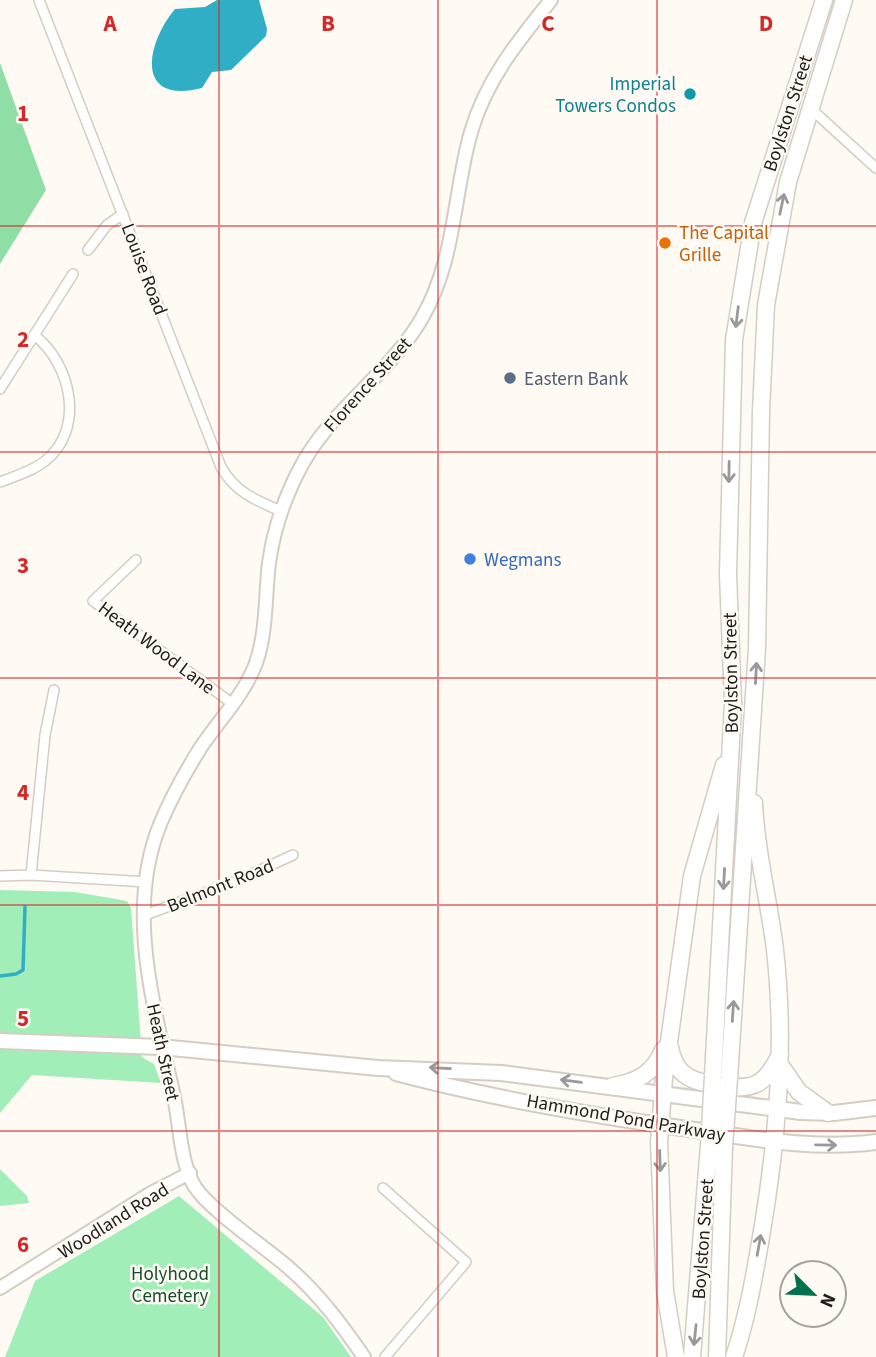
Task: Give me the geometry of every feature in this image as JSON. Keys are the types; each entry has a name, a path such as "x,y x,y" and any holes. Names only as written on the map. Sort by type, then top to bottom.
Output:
{"highway":[{"name":"Boylston Street","path":"717,1357 717,1146 731,743 731,374 736,316 761,194 824,0"},
{"name":"Boylston Street","path":"721,1078 757,648 766,305 783,202 809,107 845,0"},
{"path":"734,1357 748,1313 779,1109 780,1059 775,950 757,847 751,741"},
{"path":"676,1357 665,1291 662,1093 694,863 731,743"},
{"path":"670,1035 672,1056 679,1069 689,1079 702,1083 752,1086 768,1074 780,1059"},
{"path":"613,1086 633,1081 648,1073 660,1058 670,1035"},
{"path":"780,1059 799,1092 828,1113"},
{"name":"Boylston Street","path":"692,1357 717,1146"}],"main road":[{"name":"Hammond Pond Parkway","path":"0,1041 161,1047 378,1068 449,1069 828,1113 876,1108"},
{"name":"Hammond Pond Parkway","path":"378,1068 441,1084 661,1125 776,1142 824,1146 876,1142"}],"street":[{"name":"Louise Road","path":"39,0 221,467 234,487 244,495 281,511"},
{"name":"Florence Street","path":"235,702 258,656 269,564 281,511 299,470 317,440 390,361 430,303 450,247 463,164 481,104 502,62 551,0"},
{"path":"809,107 876,168"},
{"path":"88,250 107,225 124,214"},
{"path":"0,389 73,274"},
{"path":"0,482 45,461 64,436 68,421 70,406 63,374 49,349 34,335"},
{"name":"Heath Wood Lane","path":"136,560 93,601 235,702"},
{"path":"31,875 45,735 54,690"},
{"name":"Heath Street","path":"235,702 202,747 168,807 152,848 145,915 147,965 161,1047 194,1186 292,1270 323,1301 364,1357"},
{"name":"Belmont Road","path":"145,915 234,882 293,855"},
{"path":"0,876 31,875 147,882"},
{"name":"Woodland Road","path":"0,1289 151,1193 190,1173"},
{"path":"383,1188 466,1262 385,1357"}],"green space":[{"path":"0,63 46,190 0,264"},
{"path":"0,890 75,892 127,901 131,908 142,1057 154,1064 161,1083 32,1075 0,1113"},
{"path":"0,1169 27,1196 29,1203 0,1206"},
{"name":"Holyhood Cemetery","path":"179,1196 323,1317 351,1357 5,1357 35,1281"}],"water":[{"path":"217,0 259,0 267,29 266,36 231,70 212,72 202,88 180,91 165,88 156,80 152,68 157,39 165,23 175,9 205,7"}],"waterway":[{"path":"0,976 16,974 23,970 25,907"}],"place":[{"name":"Imperial Towers Condos","path":"690,94"},
{"name":"The Capital Grille","path":"665,243"},
{"name":"Eastern Bank","path":"510,378"},
{"name":"Wegmans","path":"470,559"}]}
